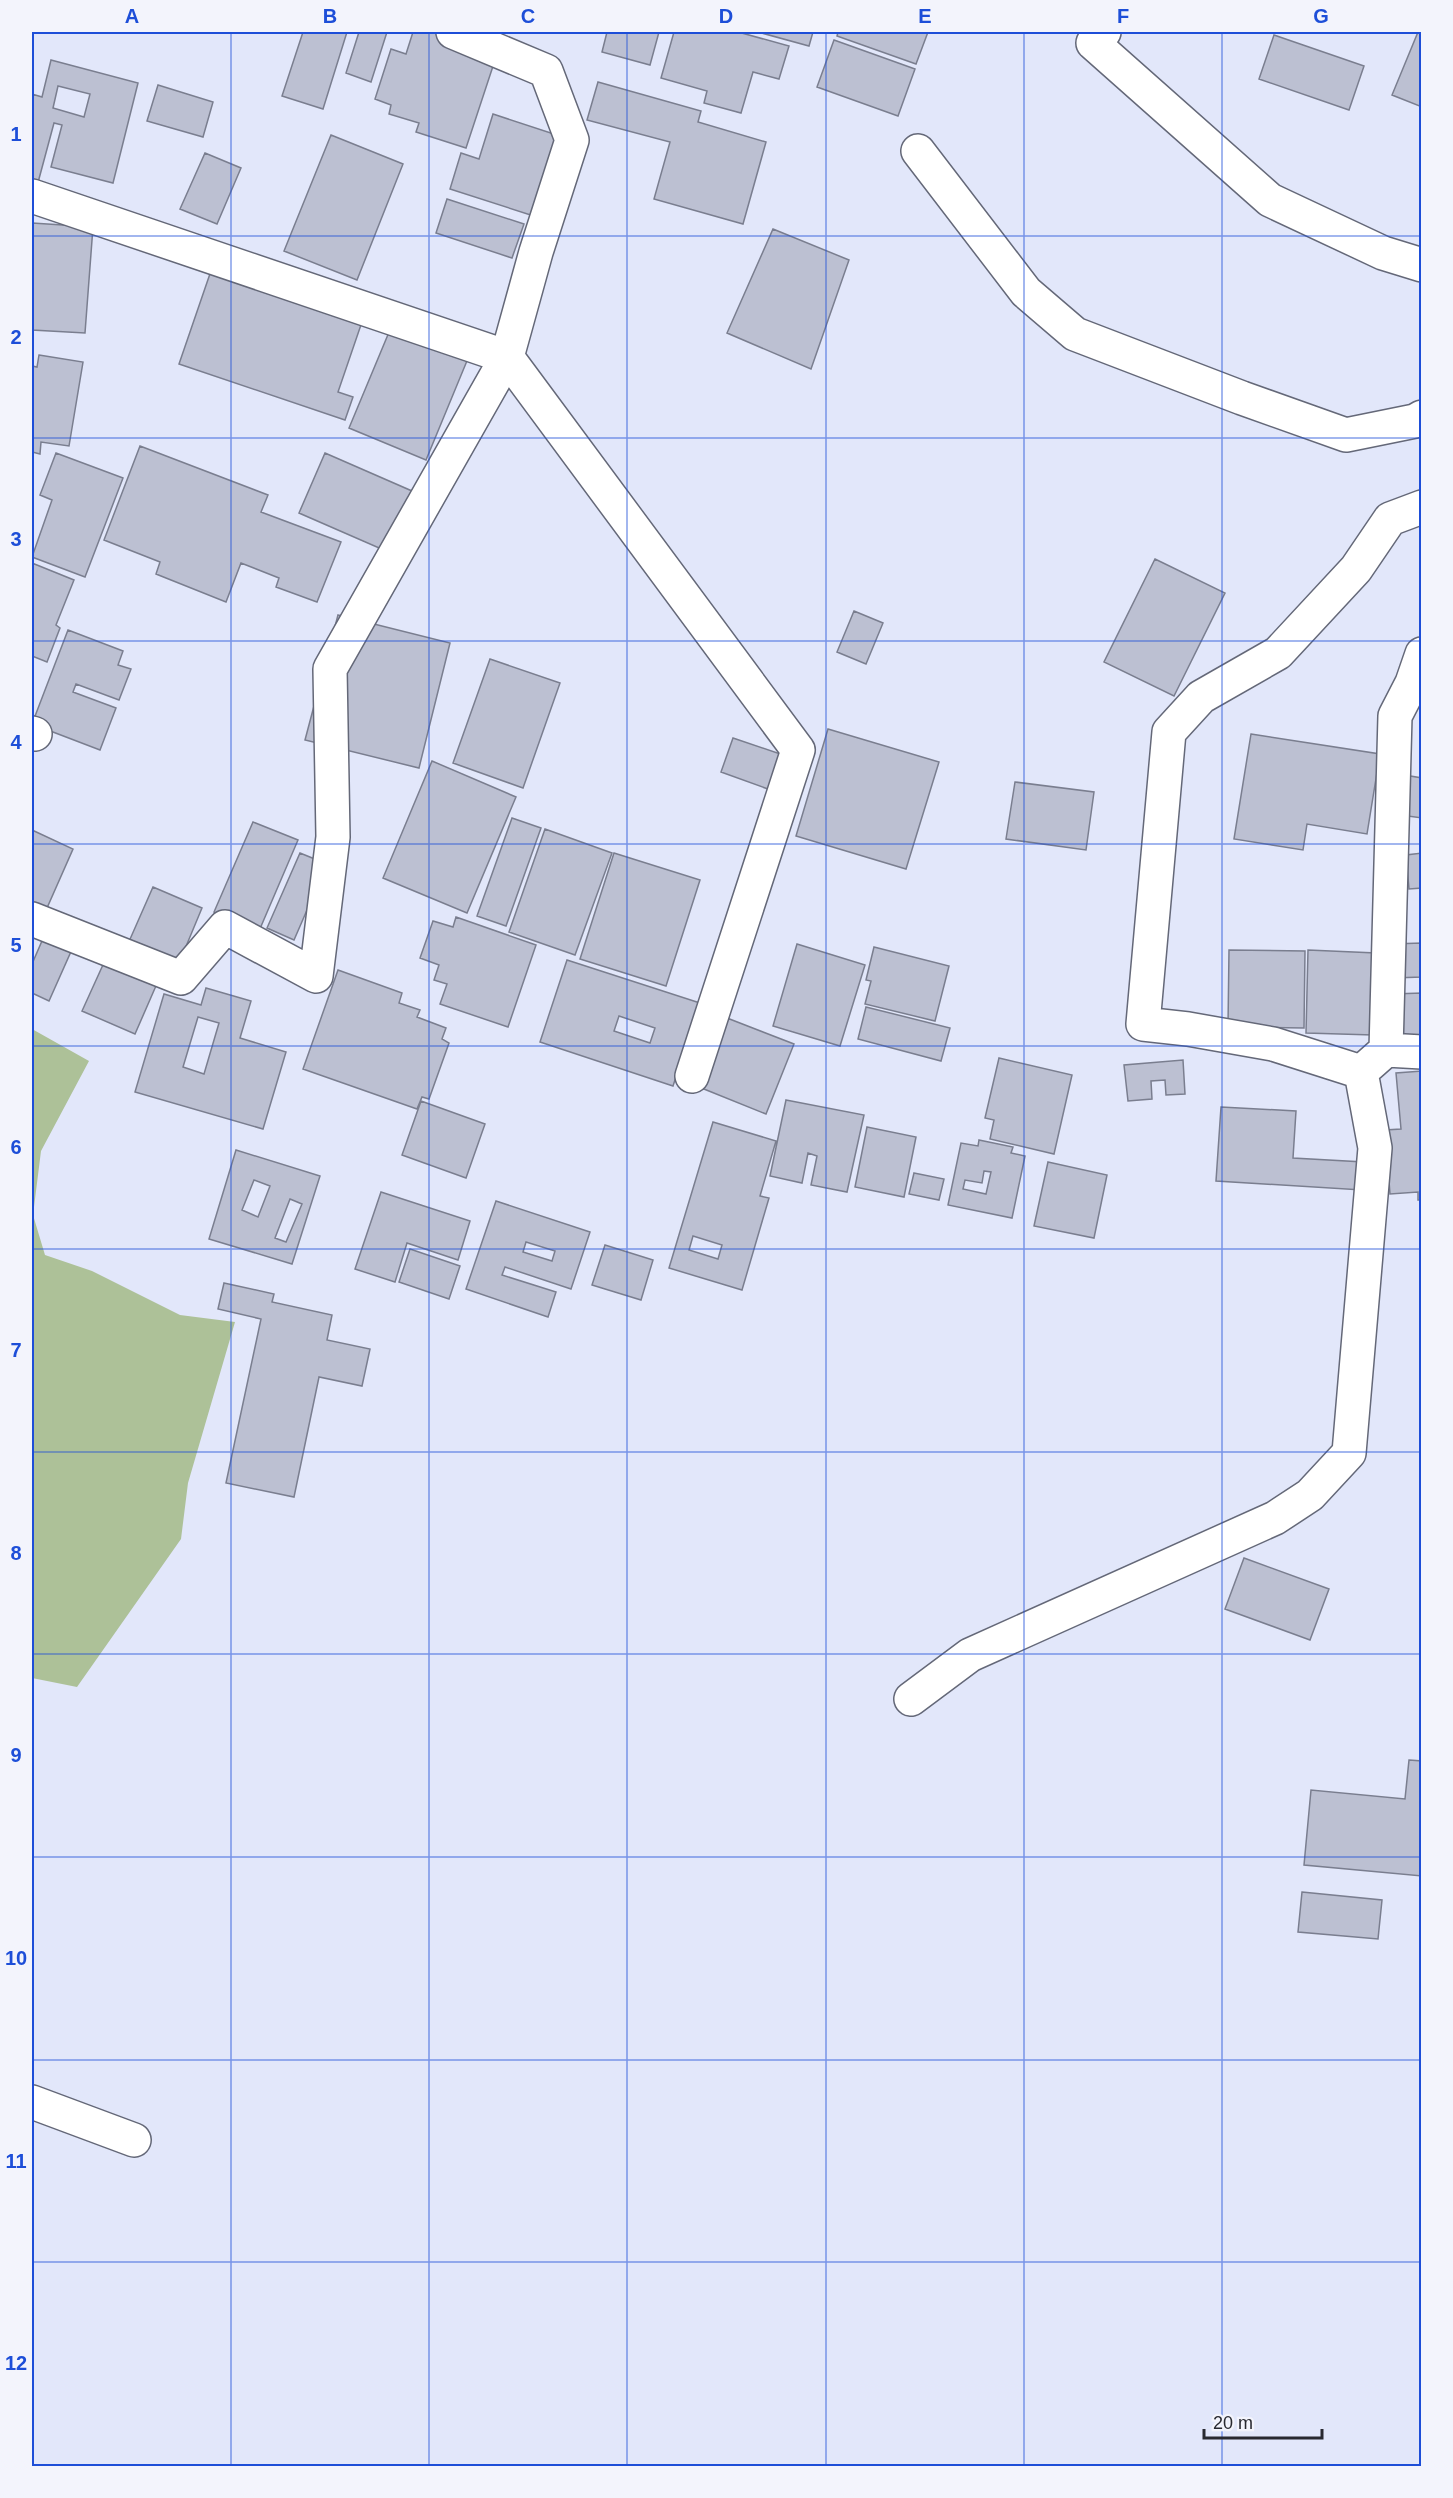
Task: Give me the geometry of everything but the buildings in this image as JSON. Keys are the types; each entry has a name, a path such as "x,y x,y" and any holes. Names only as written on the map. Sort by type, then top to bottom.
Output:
{"street":[{"path":"32,919 181,978 225,927 316,976 333,837 330,669 507,357 536,252 572,140 546,71 453,32"},
{"path":"1104,32 1093,44 1270,200 1383,253 1422,265"},
{"path":"918,151 1026,292 1075,334 1346,435 1415,422 1422,417"},
{"path":"32,196 507,357 798,750 692,1076"},
{"path":"1361,1072 1273,1044 1188,1029 1143,1024 1169,732 1201,697 1278,653 1356,569 1390,519 1422,507"},
{"path":"1386,1050 1395,716 1412,683 1422,654"},
{"path":"1361,1072 1386,1050 1422,1052"},
{"path":"911,1699 970,1655 1275,1518 1310,1495 1349,1453 1375,1148 1361,1072"},
{"path":"32,2102 134,2140"}],"green space":[{"path":"32,1029 89,1061 41,1151 33,1215 45,1255 92,1271 180,1315 235,1322 188,1483 181,1539 77,1687 32,1678"}]}
